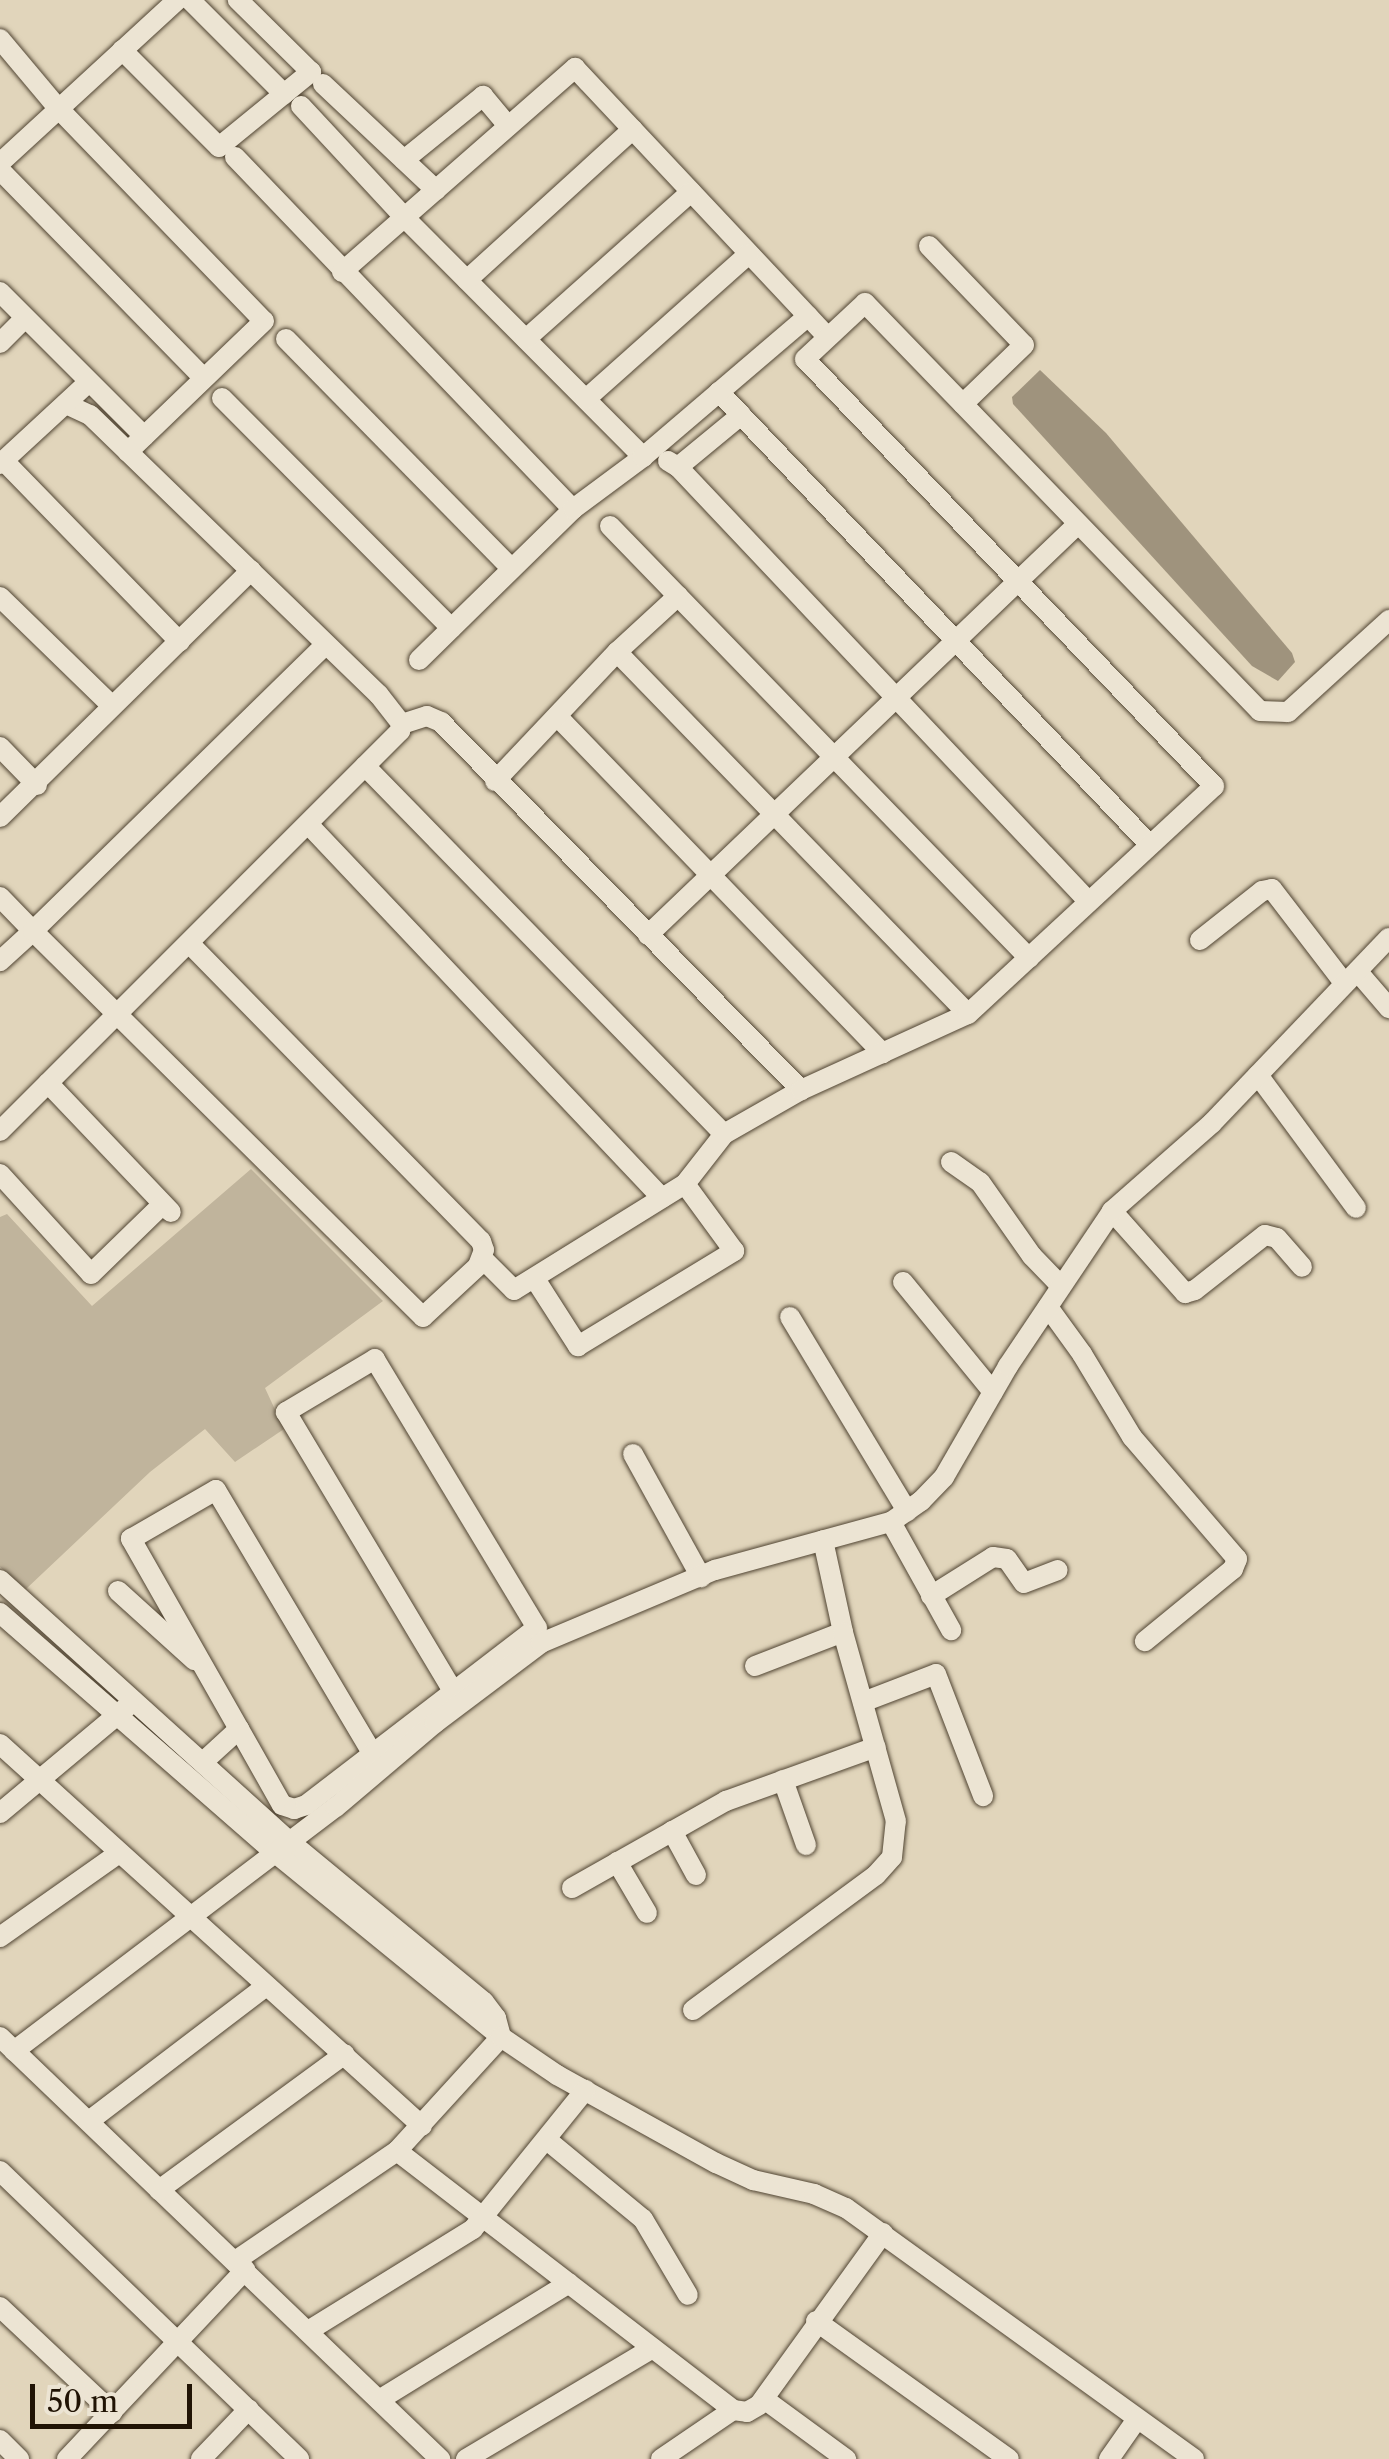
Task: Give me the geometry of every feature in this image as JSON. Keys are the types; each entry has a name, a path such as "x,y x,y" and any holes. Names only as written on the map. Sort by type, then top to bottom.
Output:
{"street":[{"path":"177,0 58,108 0,167 204,378"},
{"path":"190,0 586,399 647,454 678,467 1089,902"},
{"path":"122,50 219,148 293,100 311,72 238,0"},
{"path":"0,39 58,108 264,320 128,452"},
{"path":"342,272 575,68 828,338"},
{"path":"324,84 436,190"},
{"path":"404,160 483,96 508,126"},
{"path":"467,280 633,130"},
{"path":"236,157 573,509"},
{"path":"526,339 691,192"},
{"path":"929,246 1024,345 963,404"},
{"path":"586,399 749,254"},
{"path":"0,292 144,436"},
{"path":"189,943 481,1241 482,1258 514,1290 686,1184 724,1134 800,1090 968,1014 1214,786 805,359 866,303 1260,710 1288,712 1389,620"},
{"path":"420,660 573,509 647,454 808,316"},
{"path":"0,343 26,318"},
{"path":"286,339 512,569"},
{"path":"89,382 2,462 180,642"},
{"path":"718,392 1150,845"},
{"path":"222,398 452,628"},
{"path":"66,404 90,415 379,695 402,724"},
{"path":"678,467 741,416"},
{"path":"648,935 1078,524"},
{"path":"610,526 1029,958"},
{"path":"0,816 38,785 112,706 252,570"},
{"path":"495,781 617,652 678,596"},
{"path":"0,597 112,706"},
{"path":"0,961 325,644"},
{"path":"617,652 968,1014"},
{"path":"0,1131 366,766 402,724 426,716 441,722 800,1090"},
{"path":"557,716 714,873 884,1053"},
{"path":"0,746 38,785"},
{"path":"366,766 724,1134"},
{"path":"308,824 662,1198"},
{"path":"1200,940 1262,891 1272,889 1351,977 1389,1008"},
{"path":"0,897 422,1317 482,1258"},
{"path":"440,2459 7,2044 191,1916 541,1644 700,1577 899,1517 944,1477 1060,1285 1112,1211 1212,1123 1389,938"},
{"path":"1258,1075 1356,1208"},
{"path":"0,1174 91,1274 167,1208 48,1083"},
{"path":"951,1162 980,1182 1032,1256 1060,1285"},
{"path":"535,1279 578,1346 734,1251 686,1184"},
{"path":"1112,1211 1185,1293 1195,1290 1265,1235 1278,1238 1302,1267"},
{"path":"902,1282 993,1392"},
{"path":"1048,1307 1082,1354 1132,1437 1237,1559 1233,1569 1146,1641"},
{"path":"790,1317 899,1517 931,1596 951,1630"},
{"path":"372,1754 216,1490 131,1540 282,1805 294,1809 372,1754 537,1628 375,1359 286,1412 453,1691"},
{"path":"633,1454 700,1577"},
{"path":"693,2010 886,1867 897,1830 842,1632 823,1540"},
{"path":"931,1596 993,1557 1007,1559 1024,1583 1058,1570"},
{"path":"0,1580 126,1707 501,2037 584,2090 716,2163 752,2180 814,2194 846,2208 1194,2459"},
{"path":"118,1590 210,1674"},
{"path":"0,1613 204,1762 282,1846"},
{"path":"756,1666 842,1632"},
{"path":"863,1702 936,1674 983,1796"},
{"path":"0,1813 126,1707"},
{"path":"204,1762 239,1729"},
{"path":"0,1744 422,2126"},
{"path":"572,1888 726,1801 876,1747"},
{"path":"783,1780 806,1844"},
{"path":"672,1831 696,1875"},
{"path":"0,1937 119,1853"},
{"path":"617,1862 647,1913"},
{"path":"89,2121 266,1986"},
{"path":"67,2459 178,2341 240,2266 396,2151 501,2037"},
{"path":"160,2190 345,2054"},
{"path":"308,2331 454,2243 547,2140 584,2090"},
{"path":"547,2140 642,2220 688,2294"},
{"path":"396,2151 733,2410 747,2412 764,2399 816,2321 883,2233"},
{"path":"0,2171 299,2459"},
{"path":"379,2400 569,2283"},
{"path":"0,2307 112,2412"},
{"path":"816,2321 1009,2459"},
{"path":"466,2459 653,2348"},
{"path":"764,2399 846,2459"},
{"path":"201,2459 250,2410"},
{"path":"677,2456 733,2410"},
{"path":"1108,2459 1137,2419"},
{"path":"0,2440 20,2459"}],"shaded area":[{"path":"1040,370 1106,433 1292,653 1295,662 1278,681 1252,666 1013,404 1012,397"},
{"path":"251,1169 383,1301 265,1388 284,1429 235,1462 205,1429 150,1472 26,1589 0,1567 0,1217 7,1214 92,1306"}]}
